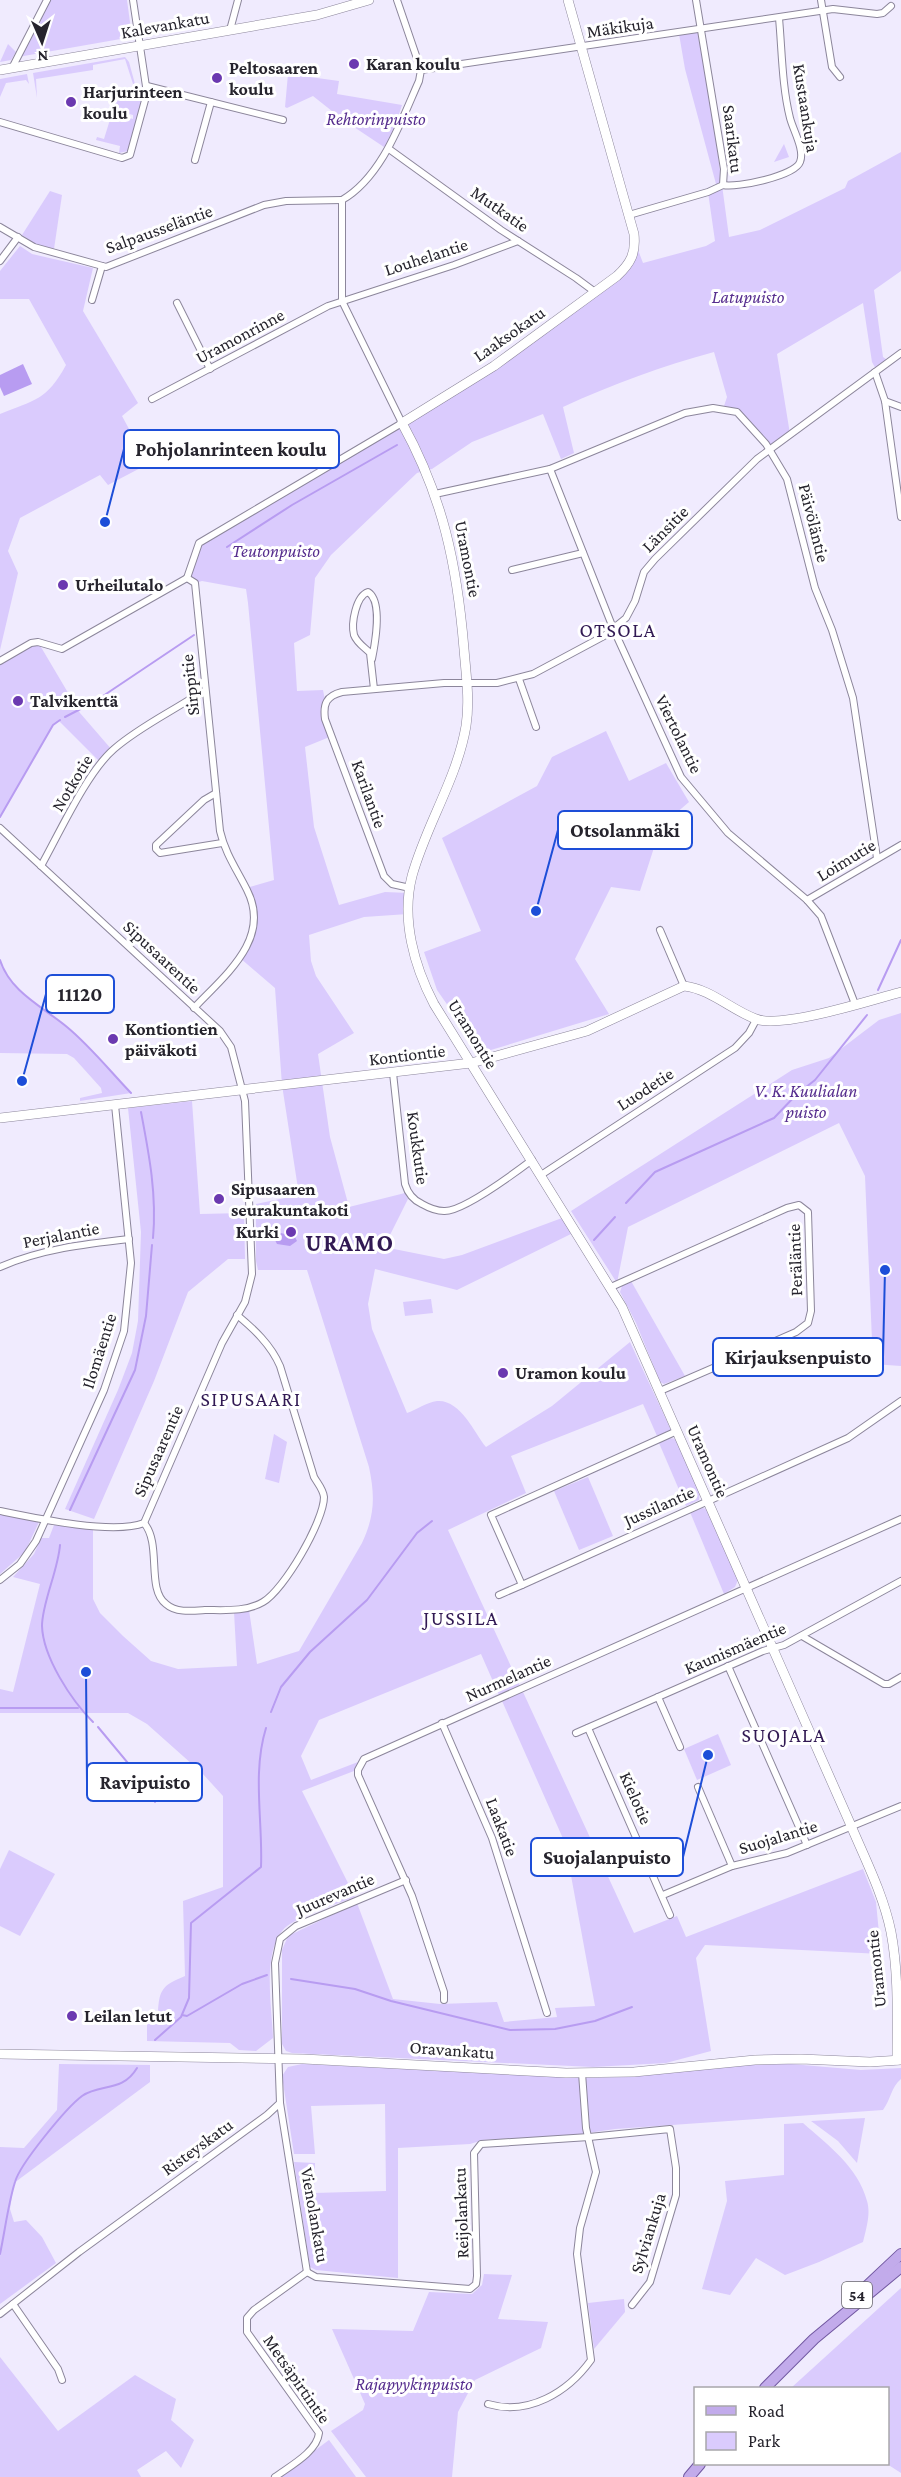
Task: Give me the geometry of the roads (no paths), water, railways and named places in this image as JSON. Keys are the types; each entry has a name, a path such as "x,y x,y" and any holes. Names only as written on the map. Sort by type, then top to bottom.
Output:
{"main road":[{"name":"54","path":"769,2385 867,2284 901,2254"},
{"name":"54","path":"814,2339 901,2267"},
{"path":"689,2477 698,2465"}],"street":[{"path":"12,68 47,0"},
{"path":"0,122 122,158 128,157 147,86 133,0"},
{"path":"230,30 238,0"},
{"name":"Kalevankatu","path":"0,70 317,15 369,0"},
{"path":"342,200 354,192 389,149 419,81 421,70 397,0"},
{"name":"Laaksokatu","path":"187,578 199,543 494,366 617,276 632,261 635,242 629,215 568,0"},
{"name":"Saarikatu","path":"629,215 708,192 723,185 724,169 696,0"},
{"path":"821,0 831,68 840,76"},
{"name":"Mäkikuja","path":"421,70 823,11 840,9 878,14 891,6"},
{"name":"Kustaankuja","path":"723,185 734,186 767,180 798,166 801,154 788,107 779,18"},
{"path":"147,86 283,120"},
{"path":"195,160 211,102"},
{"name":"Mutkatie","path":"389,149 518,241 595,292"},
{"name":"Salpausseläntie","path":"0,227 34,247 106,267 264,205 286,201 342,200"},
{"name":"Uramontie","path":"342,200 342,301 435,494 457,578 467,683 466,724 461,749 416,865 410,888 408,914 420,979 611,1287 633,1328 883,1903 897,1952 899,2060"},
{"path":"0,261 18,237"},
{"name":"Louhelantie","path":"342,301 454,265 518,241"},
{"path":"92,300 102,266"},
{"name":"Uramonrinne","path":"152,399 328,306 342,301"},
{"path":"177,303 210,369"},
{"name":"Länsitie","path":"331,696 342,692 374,689 497,683 519,679 554,664 604,636 631,610 644,572 655,559 757,459 901,353"},
{"path":"874,372 885,401 901,517"},
{"path":"885,401 901,406"},
{"name":"Päivöläntie","path":"435,494 550,470 685,413 702,409 737,412 770,449 789,483 815,588 832,630 853,698 877,858"},
{"name":"Viertolantie","path":"550,470 613,628 681,777 728,832 807,900 821,916 855,1004"},
{"path":"512,570 583,553"},
{"path":"0,661 31,643 38,642 62,649 187,578"},
{"name":"Sirppitie","path":"187,578 195,583 222,843 251,897 255,915 253,933 243,954 195,1008"},
{"path":"372,659 370,653 358,642 354,630 358,601 363,594 368,592 373,597 376,609 376,633 372,659 374,689"},
{"path":"519,679 536,727"},
{"name":"Notkotie","path":"41,866 90,779 107,756 127,739 205,692"},
{"name":"Karilantie","path":"331,696 324,704 325,719 375,855 389,882 396,886 410,888"},
{"path":"216,793 204,800 156,845 156,849 160,853 222,843"},
{"name":"Sipusaarentie","path":"0,828 227,1039 245,1101 253,1261 248,1291 203,1386 144,1523 153,1538 157,1587 161,1600 172,1609 240,1610 263,1602 273,1594 283,1580 317,1525 323,1509 323,1491 314,1477 275,1354 237,1315"},
{"name":"Loimutie","path":"807,900 901,845"},
{"path":"660,930 684,986 700,990 756,1020 770,1022 789,1020 901,992"},
{"name":"Kontiontie","path":"0,1119 471,1063 587,1031 684,986"},
{"name":"Luodetie","path":"541,1175 735,1048 749,1033 756,1020"},
{"name":"Koukkutie","path":"393,1073 405,1184 410,1196 416,1201 430,1208 450,1211 471,1201 532,1160"},
{"name":"Ilomäentie","path":"0,1580 24,1559 46,1520 104,1390 124,1331 129,1296 129,1239 115,1105"},
{"name":"Peräläntie","path":"611,1287 787,1208 799,1205 808,1212 811,1267 811,1311 808,1323 796,1332 660,1391"},
{"name":"Perjalantie","path":"0,1267 21,1258 53,1250 129,1239"},
{"name":"Jussilantie","path":"499,1595 848,1438 901,1401"},
{"path":"522,1585 491,1515 677,1431"},
{"path":"0,1511 85,1525 124,1526 144,1523"},
{"name":"Nurmelantie","path":"444,2000 444,1992 406,1880 358,1775 364,1759 901,1519"},
{"name":"Kaunismäentie","path":"576,1733 802,1636 901,1581"},
{"path":"802,1636 884,1684 889,1684 901,1677"},
{"path":"728,1666 807,1845"},
{"path":"658,1697 680,1747"},
{"name":"Laakatie","path":"442,1723 492,1838 547,2013"},
{"name":"Kielotie","path":"588,1728 670,1915"},
{"path":"698,1787 732,1866"},
{"name":"Suojalantie","path":"663,1895 732,1866 766,1859 807,1845 901,1806"},
{"name":"Juurevantie","path":"277,2058 274,1963 280,1939 296,1926 406,1880"},
{"name":"Oravankatu","path":"0,2054 277,2058 582,2073 634,2072 755,2060 870,2062 899,2060"},
{"path":"277,2058 280,2103"},
{"path":"488,2404 495,2406 537,2403 567,2387 578,2378 591,2360 577,2242 596,2172 589,2137 582,2073"},
{"name":"Vienolankatu","path":"280,2103 307,2272 316,2277 425,2287 470,2289 476,2284"},
{"name":"Risteyskatu","path":"0,2314 79,2252 267,2115 280,2103"},
{"name":"Sylviankuja","path":"589,2137 670,2129 676,2168 676,2195 650,2282 632,2305"},
{"name":"Reijolankatu","path":"476,2284 474,2153 476,2148 481,2144 589,2137"},
{"name":"Metsäpirtintie","path":"275,2477 318,2442 319,2433 247,2332 246,2325 254,2310 307,2272"},
{"path":"13,2304 58,2369 62,2380"}],"waterway":[{"path":"227,547 292,505 397,445"},
{"path":"65,717 94,702 194,635"},
{"path":"0,817 53,725 60,720"},
{"path":"878,990 901,940"},
{"path":"0,960 11,981 19,990 75,1034 131,1093"},
{"path":"626,1203 655,1172 774,1118 796,1095 815,1080 867,1015"},
{"path":"141,1112 153,1190 153,1238"},
{"path":"594,1240 615,1217"},
{"path":"70,1510 135,1370 146,1316 152,1245"},
{"path":"271,1712 281,1687 310,1652 367,1600 417,1533 432,1521"},
{"path":"60,1545 43,1617 44,1638 47,1651 67,1690 93,1722"},
{"path":"0,1708 78,1708"},
{"path":"98,1727 152,1792 155,1802"},
{"path":"155,2040 181,2017 189,1998 191,1923 261,1867 259,1780 266,1728"},
{"path":"182,2015 187,2016 242,1984 267,1975"},
{"path":"291,1979 355,1989 391,2001 510,2030 555,2029 595,2021 632,2007"},
{"path":"0,2254 15,2182 34,2150 65,2112 82,2096 125,2081 137,2068"}],"place":[{"name":"Karan koulu","path":"354,64"},
{"name":"Peltosaaren koulu","path":"217,78"},
{"name":"Harjurinteen koulu","path":"71,102"},
{"name":"Pohjolanrinteen koulu","path":"105,522"},
{"name":"Urheilutalo","path":"63,585"},
{"name":"Talvikenttä","path":"18,701"},
{"name":"Otsolanmäki","path":"536,911"},
{"name":"Kontiontien päiväkoti","path":"113,1039"},
{"name":"11120","path":"22,1081"},
{"name":"Sipusaaren seurakuntakoti","path":"219,1199"},
{"name":"Kurki","path":"291,1232"},
{"name":"Kirjauksenpuisto","path":"885,1270"},
{"name":"Uramon koulu","path":"503,1373"},
{"name":"Ravipuisto","path":"86,1672"},
{"name":"Suojalanpuisto","path":"708,1755"},
{"name":"Leilan letut","path":"72,2016"}],"district":[{"name":"OTSOLA","path":"618,630"},
{"name":"URAMO","path":"350,1243"},
{"name":"SIPUSAARI","path":"251,1399"},
{"name":"JUSSILA","path":"461,1618"},
{"name":"SUOJALA","path":"784,1735"}],"park label":[{"name":"Rehtorinpuisto","path":"376,119"},
{"name":"Latupuisto","path":"748,297"},
{"name":"Teutonpuisto","path":"276,551"},
{"name":"V. K. Kuulialan puisto","path":"806,1101"},
{"name":"Rajapyykinpuisto","path":"414,2384"}]}
